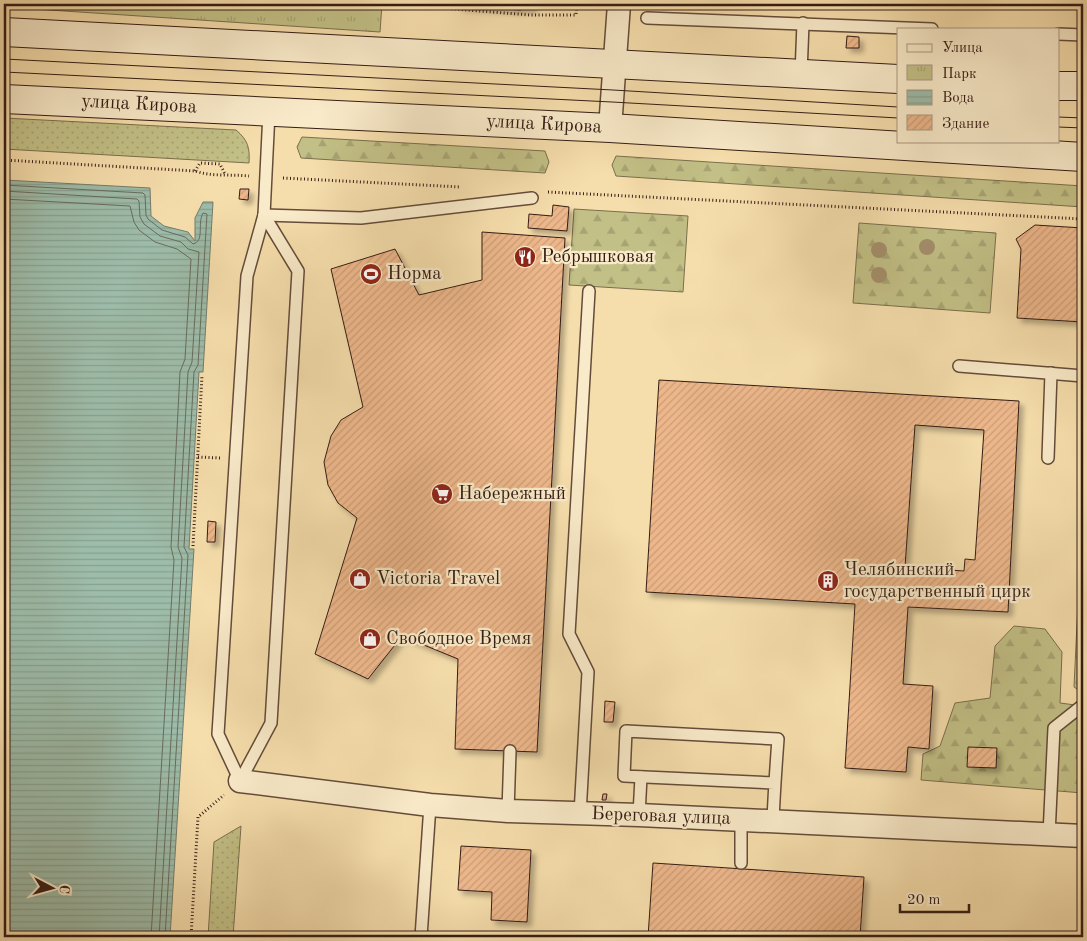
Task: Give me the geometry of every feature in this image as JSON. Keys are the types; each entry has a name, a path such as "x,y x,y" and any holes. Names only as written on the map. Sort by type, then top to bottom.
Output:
{"main road":[{"path":"4,32 897,80"},
{"path":"1060,86 1083,86"},
{"name":"улица Кирова","path":"4,99 610,128 1083,157"}],"street":[{"path":"610,128 619,4"},
{"name":"Береговая улица","path":"240,781 430,805 508,811 639,815 1083,836"}],"lane":[{"path":"647,18 906,28"},
{"path":"801,75 803,24"},
{"path":"1060,34 1083,35"},
{"path":"240,781 218,734 248,276 264,215 269,112"},
{"path":"264,215 361,218 532,198"},
{"path":"240,781 271,722 298,272 264,215"},
{"path":"580,814 588,672 569,634 589,291"},
{"path":"960,366 1083,376"},
{"path":"1048,458 1051,374"},
{"path":"1049,834 1054,728 1083,705"},
{"path":"773,821 778,739 626,731 624,776 775,783"},
{"path":"508,811 510,751"},
{"path":"639,815 641,776"},
{"path":"421,937 430,805"},
{"path":"741,820 741,863"}],"path":[{"path":"392,4 530,15 576,15 577,4"},
{"path":"4,160 195,171 206,175 225,174 466,188"},
{"path":"195,171 200,163 220,164 225,174"},
{"path":"546,192 1083,219"},
{"path":"194,546 202,375"},
{"path":"198,457 210,458"},
{"path":"191,937 198,817 240,781"}],"green space":[{"path":"4,4 382,4 380,32 4,7"},
{"path":"4,118 236,130 243,137 247,145 249,163 4,149"},
{"path":"302,137 545,151 549,162 545,173 301,158 297,147"},
{"path":"616,156 1083,186 1083,207 616,176 612,165"},
{"path":"574,209 688,216 683,292 569,285"},
{"path":"859,223 996,233 990,313 853,303"},
{"path":"1083,497 1083,693 1074,687"},
{"path":"1014,626 1045,629 1062,652 1060,703 1083,706 1083,793 921,780 923,754 940,746 955,703 990,698 995,646"},
{"path":"241,826 233,937 208,937 214,842"}],"water":[{"path":"4,180 150,188 151,216 164,226 188,232 195,241 195,218 203,202 213,202 203,372 199,372 189,549 194,549 170,937 4,937"}],"building":[{"path":"459,4 533,4 532,9 521,8 521,10 459,6"},
{"path":"847,36 859,37 859,48 846,48"},
{"path":"240,189 249,189 248,200 239,199"},
{"path":"553,205 569,207 567,231 528,228 529,214 552,216"},
{"path":"1035,225 1083,228 1083,322 1017,318 1021,249 1016,239"},
{"name":"Набережный","path":"482,232 565,238 537,752 455,749 458,659 402,636 368,679 315,654 357,518 338,503 328,485 324,462 331,436 341,420 363,407 331,269 395,249 419,295 482,280"},
{"name":"Челябинский государственный цирк","path":"659,380 1019,401 1008,612 908,607 903,684 933,686 929,749 908,747 906,772 845,768 855,604 646,592","holes":["915,425 984,430 975,560 965,559 964,571 905,567"]},
{"path":"208,521 216,522 215,542 207,542"},
{"path":"605,701 615,702 613,722 604,722"},
{"path":"968,747 997,748 996,768 967,767"},
{"path":"603,794 607,794 606,800 602,800"},
{"path":"461,846 531,850 527,922 491,920 492,892 458,890"},
{"path":"653,863 864,877 860,937 648,937"}],"tram line":[{"path":"4,59 613,90 897,107"},
{"path":"4,72 897,118"},
{"path":"1060,117 1083,118"},
{"path":"1060,127 1083,128"}],"place":[{"name":"Ребрышковая","path":"525,257"},
{"name":"Норма","path":"371,274"},
{"name":"Набережный","path":"442,494"},
{"name":"Victoria Travel","path":"360,579"},
{"name":"Челябинский государственный цирк","path":"828,581"},
{"name":"Свободное Время","path":"370,639"}]}
